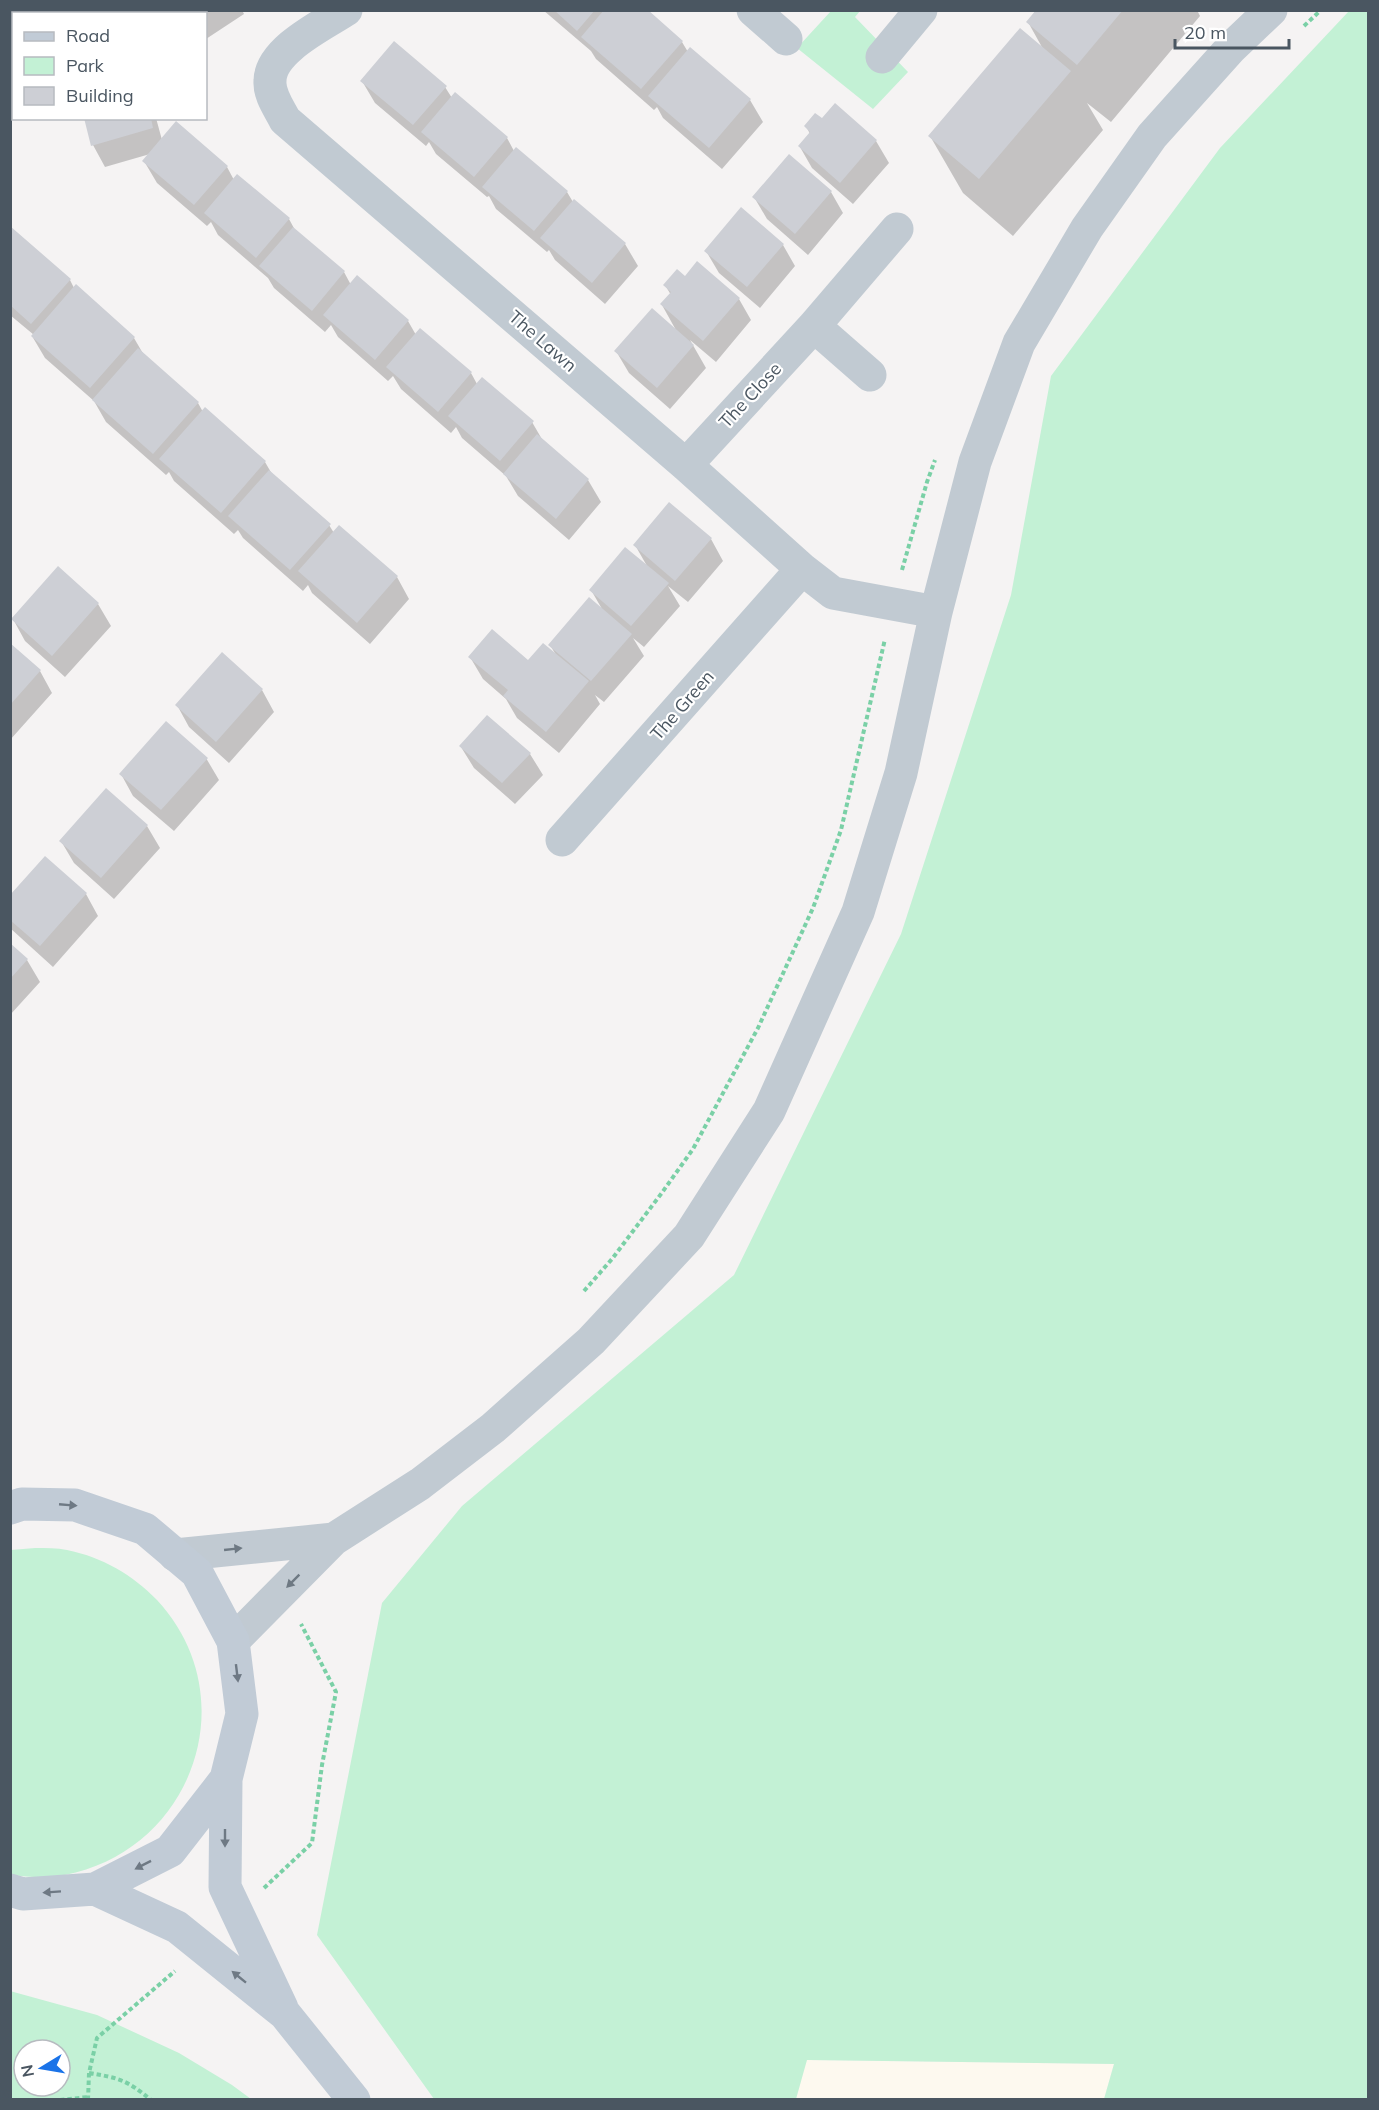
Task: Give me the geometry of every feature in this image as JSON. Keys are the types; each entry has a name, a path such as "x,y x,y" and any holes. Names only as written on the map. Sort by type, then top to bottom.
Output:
{"main road":[{"path":"10,1508 22,1504 75,1505 145,1529 197,1573 233,1641 242,1714 226,1779 225,1887 285,2014"},
{"path":"10,1890 23,1894 95,1889 170,1851 226,1779"},
{"path":"95,1889 177,1927 285,2014 354,2100"}],"street":[{"name":"The Lawn","path":"346,10 290,46 273,66 270,81 274,100 285,120 832,593 936,612"},
{"path":"753,10 786,39"},
{"path":"882,57 921,10"},
{"path":"233,1641 334,1539 420,1484 493,1428 591,1341 689,1236 769,1111 858,912 902,773 936,612 975,462 1019,344 1088,228 1152,136 1231,48 1271,10"},
{"name":"The Close","path":"686,465 814,326 897,229"},
{"path":"814,326 870,375"},
{"name":"The Green","path":"562,840 802,569"},
{"path":"175,1555 334,1539"}],"path":[{"path":"89,2073 118,2078 137,2088 151,2100"},
{"path":"60,2100 88,2097"}],"shaded area":[{"path":"806,2060 1114,2064 1104,2099 796,2100"}],"green space":[{"path":"831,11 860,11 855,17 908,72 873,109 797,48"},
{"path":"1349,11 1368,11 1368,2099 1104,2099 1114,2064 807,2060 796,2099 434,2099 317,1935 382,1603 462,1506 734,1275 901,934 1011,595 1051,376 1220,148"},
{"path":"35,1548 67,1550 105,1562 138,1583 157,1600 184,1639 199,1680 201,1723 193,1765 174,1803 146,1835 109,1860 65,1875 44,1877 11,1875 11,1550"},
{"path":"10,1991 97,2015 179,2053 251,2099 11,2099"}],"building":[{"path":"93,10 165,10 164,12 93,12"},
{"path":"554,10 595,10 577,31"},
{"path":"604,10 648,10 683,41 641,89 581,37"},
{"path":"1036,10 1123,10 1077,65 1026,22"},
{"path":"1020,28 1071,71 979,179 928,136"},
{"path":"394,41 447,86 413,125 360,81"},
{"path":"690,47 751,99 709,148 648,96"},
{"path":"455,92 508,137 474,177 421,132"},
{"path":"835,103 877,140 840,183 798,146 810,132 804,126 815,113 822,118"},
{"path":"84,120 151,120 153,128 91,146"},
{"path":"176,121 228,166 194,205 142,161"},
{"path":"516,147 568,191 534,231 482,187"},
{"path":"789,154 832,191 795,234 752,197"},
{"path":"237,174 290,218 256,258 204,213"},
{"path":"574,199 626,243 592,283 540,238"},
{"path":"741,207 784,244 747,287 704,251"},
{"path":"10,226 71,279 31,324 10,305"},
{"path":"293,227 345,271 312,311 259,266"},
{"path":"697,261 740,298 703,341 660,304 671,292 663,285 677,269 685,276"},
{"path":"357,275 409,320 375,360 323,315"},
{"path":"76,284 135,337 90,388 31,336"},
{"path":"652,308 694,345 657,388 614,351"},
{"path":"420,328 472,372 438,412 386,367"},
{"path":"138,348 199,402 153,454 92,400"},
{"path":"482,377 534,421 500,461 448,416"},
{"path":"205,407 266,461 221,513 159,459"},
{"path":"537,434 589,479 556,519 503,474"},
{"path":"269,470 331,524 290,570 228,516"},
{"path":"669,502 712,538 675,581 633,545"},
{"path":"339,525 398,576 357,623 298,571"},
{"path":"625,547 669,583 631,626 589,590"},
{"path":"58,566 99,603 52,656 11,619"},
{"path":"589,597 632,634 591,681 548,645"},
{"path":"492,629 528,660 543,643 589,681 546,732 503,696 508,690 468,657"},
{"path":"10,643 41,670 10,705"},
{"path":"222,652 263,689 216,742 175,705"},
{"path":"487,715 531,753 502,783 459,746"},
{"path":"166,721 208,758 161,810 119,774"},
{"path":"106,788 148,825 101,878 59,841"},
{"path":"45,856 87,893 40,946 10,920 10,895"},
{"path":"10,943 28,959 10,979"}]}
